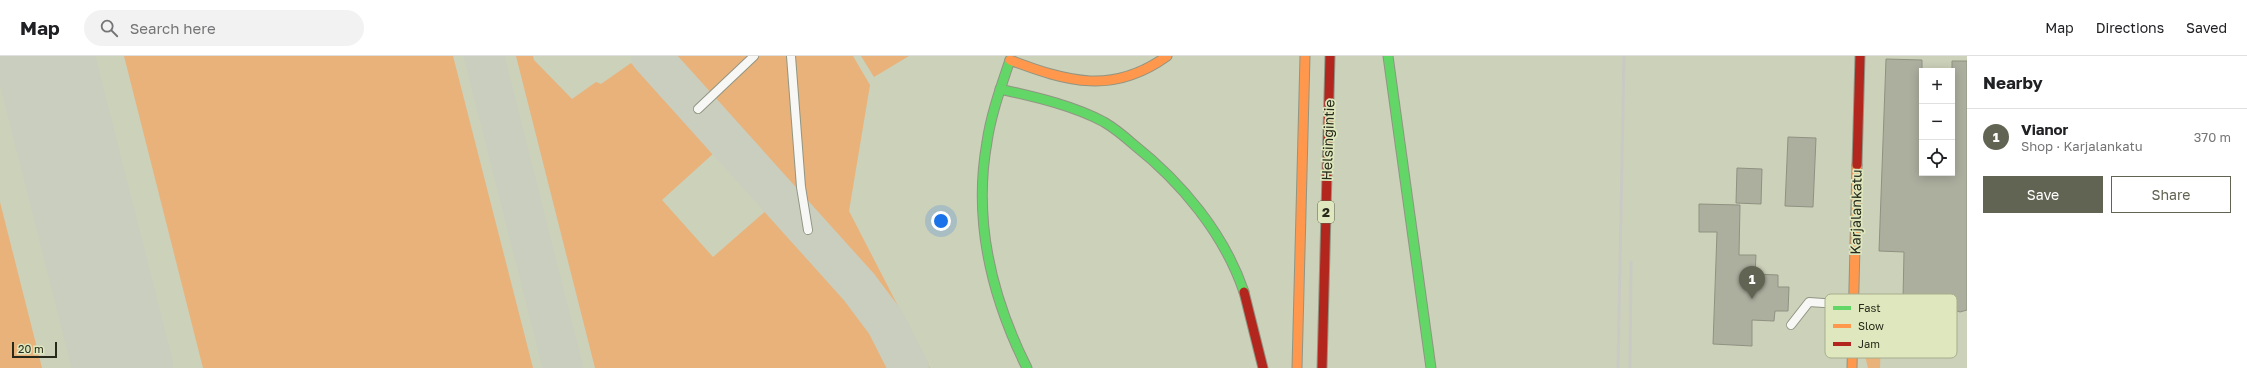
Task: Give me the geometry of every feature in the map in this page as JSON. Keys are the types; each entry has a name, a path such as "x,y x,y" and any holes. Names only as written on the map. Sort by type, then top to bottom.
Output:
{"main road":[{"path":"1027,368 1014,345 1000,310 989,271 984,216 985,154 1000,89 1010,60 1042,74 1075,81 1104,82 1124,80 1144,72 1167,56"},
{"name":"Helsingintie","path":"1297,368 1305,56"},
{"name":"Helsingintie","path":"1322,368 1330,56"},
{"path":"1388,56 1431,368"},
{"name":"Karjalankatu","path":"1854,294 1860,56"},
{"path":"1000,89 1067,107 1104,122 1143,151 1176,182 1203,216 1225,251 1242,285 1263,368"},
{"name":"Karjalankatu","path":"1852,358 1852,368"}],"lane":[{"path":"698,109 754,56"},
{"path":"791,56 801,187 808,230"},
{"path":"1791,325 1809,302 1825,303"}],"shaded area":[{"path":"124,56 453,56 533,368 203,368"},
{"path":"516,56 533,56 534,60 572,99 596,82 601,84 631,63 715,152 662,200 713,257 767,210 850,304 865,325 890,368 595,368"},
{"path":"673,56 853,56 870,85 849,211 930,368 923,368 891,306 869,275"},
{"path":"861,56 909,56 874,77"},
{"path":"0,202 42,368 0,368"},
{"path":"1866,358 1880,358 1880,368 1868,368"}],"building":[{"path":"1886,59 1922,60 1922,68 1919,68 1919,176 1955,176 1955,68 1952,68 1952,61 1967,61 1967,310 1960,312 1957,311 1957,294 1903,294 1904,252 1879,251"},
{"path":"1788,137 1816,138 1813,207 1785,206"},
{"path":"1737,168 1762,169 1761,204 1736,203"},
{"path":"1699,204 1740,205 1739,255 1756,255 1755,274 1778,275 1778,287 1789,287 1788,311 1775,311 1774,321 1752,320 1752,346 1713,344 1717,232 1699,232"}],"taxiway":[{"path":"484,56 563,368"},
{"path":"651,56 859,287 886,323 909,368"}],"runway":[{"path":"44,56 123,368"}],"railway":[{"path":"1618,368 1624,56"},
{"path":"1630,368 1631,262"}],"traffic: fast":[{"path":"1388,56 1431,368"},
{"path":"1010,60 991,121 983,171 982,200 984,229 995,286 1004,314 1027,368"},
{"path":"1000,89 1053,102 1092,116 1115,129 1126,138 1168,175 1199,210 1225,249 1244,292"}],"traffic: slow":[{"path":"1010,60 1051,74 1071,79 1090,81 1109,80 1128,76 1147,68 1167,56"},
{"path":"1297,368 1305,56"},
{"path":"1854,294 1857,165"},
{"path":"1852,358 1852,368"}],"traffic: jam":[{"path":"1322,368 1330,56"},
{"path":"1857,165 1860,56"},
{"path":"1244,292 1263,368"}],"place":[{"name":"Vianor","path":"1752,299"}]}
